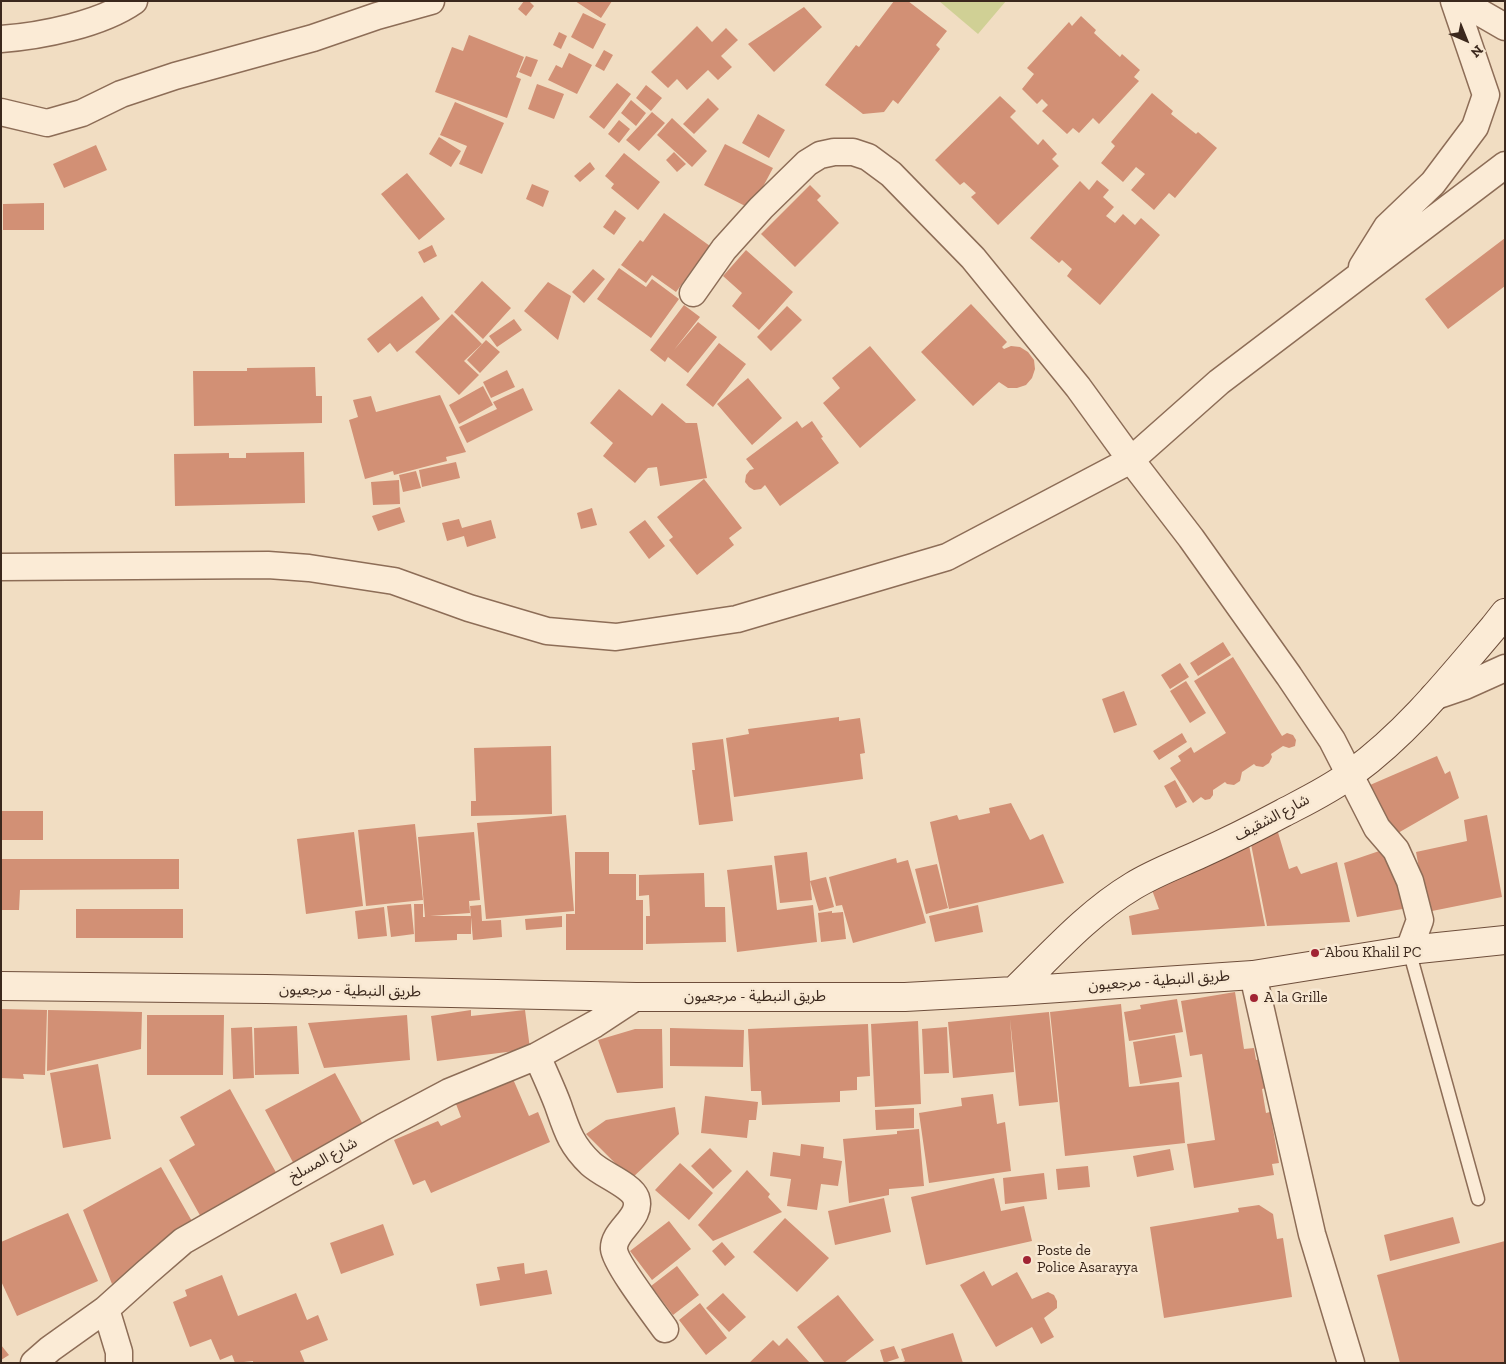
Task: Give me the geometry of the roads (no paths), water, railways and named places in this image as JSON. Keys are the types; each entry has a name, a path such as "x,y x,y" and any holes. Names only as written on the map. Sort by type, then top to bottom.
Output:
{"main road":[{"name":"شارع الشقيف","path":"1014,991 1066,940 1131,886 1241,835 1305,802 1350,774 1387,746 1411,723 1505,613"},
{"name":"طريق النبطية - مرجعيون","path":"1,986 636,997 905,997 1252,975 1409,950 1505,940"}],"street":[{"path":"1,39 26,37 74,26 120,11 134,1"},
{"path":"1,112 48,123 82,114 121,94 175,76 313,38 377,16 431,1"},
{"path":"1355,280 1387,227 1433,183 1496,96 1454,1"},
{"path":"1460,1 1505,27"},
{"path":"693,293 724,249 760,208 807,163 820,155 834,152 853,152 868,157 891,174 972,258 1078,387 1191,538 1332,740 1378,828 1396,850 1410,881 1420,920 1409,950"},
{"path":"1,567 268,565 309,568 394,582 469,608 547,631 616,637 737,619 947,557 1131,460 1219,382 1505,165"},
{"path":"1433,697 1465,686 1505,668"},
{"path":"1252,975 1312,1234 1351,1363"},
{"name":"شارع المسلخ","path":"34,1363 50,1349 106,1309 183,1241 383,1127 449,1092 537,1056 595,1024 636,997"},
{"path":"537,1056 567,1133 577,1150 592,1165 606,1176 621,1183 636,1197 638,1207 616,1240 614,1249 623,1268 665,1329"},
{"path":"106,1309 119,1352 119,1363"}],"lane":[{"path":"1409,950 1478,1199"}],"place":[{"name":"Abou Khalil PC","path":"1315,953"},
{"name":"A la Grille","path":"1254,998"},
{"name":"Poste de Police Asarayya","path":"1027,1260"}]}
